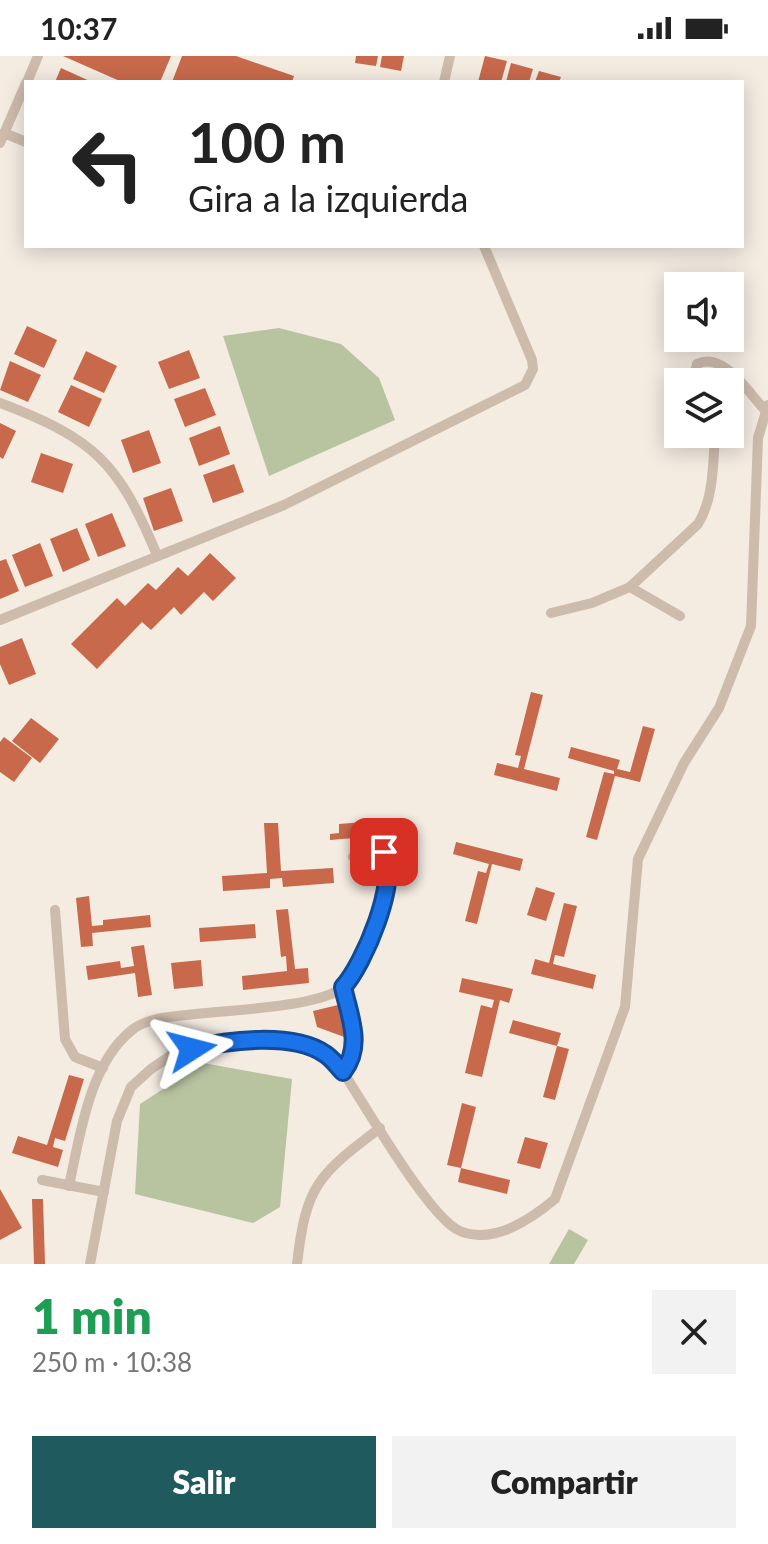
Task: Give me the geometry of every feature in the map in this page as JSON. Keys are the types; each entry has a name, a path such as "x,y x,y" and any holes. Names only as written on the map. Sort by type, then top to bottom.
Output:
{"street":[{"path":"27,80 38,56"},
{"path":"444,80 450,56"},
{"path":"24,88 2,138 24,142"},
{"path":"0,620 284,505 525,385 533,369 532,360 485,248"},
{"path":"696,368 705,360 720,363 725,368"},
{"path":"90,1264 117,1121 131,1087 176,1052 258,1039 324,1053 343,1072 436,1212 460,1231 487,1235 513,1227 536,1215 555,1199 625,1007 638,859 684,763 719,708 751,626 758,438 766,407 744,386"},
{"path":"0,403 46,420 96,454 118,475 138,510 157,555"},
{"path":"551,613 592,603 630,587 704,514 713,448"},
{"path":"630,587 680,616"},
{"path":"69,1186 83,1126 103,1068 132,1029 145,1023 315,999 343,987 353,977 373,932 389,862 384,852 353,857"},
{"path":"55,910 65,1039 75,1057 103,1068"},
{"path":"343,987 356,1046 353,1059 343,1072"},
{"path":"297,1264 307,1201 320,1178 380,1128"},
{"path":"42,1180 104,1192"}],"green space":[{"path":"279,328 341,344 379,378 395,420 269,476 223,336"},
{"path":"203,1063 292,1079 280,1207 253,1223 135,1194 140,1104"},
{"path":"569,1229 588,1240 574,1264 549,1264"}],"building":[{"path":"63,56 171,56 161,80 117,80"},
{"path":"182,56 236,56 294,76 293,80 173,80"},
{"path":"356,56 378,56 376,66 355,63"},
{"path":"382,56 404,56 401,71 380,67"},
{"path":"485,56 507,61 502,80 479,80"},
{"path":"511,63 533,69 530,80 507,80"},
{"path":"61,68 88,80 56,80"},
{"path":"539,71 561,77 560,80 536,80"},
{"path":"27,326 57,340 44,368 14,354"},
{"path":"189,350 200,378 169,389 158,362"},
{"path":"86,351 117,366 104,393 73,379"},
{"path":"10,361 41,375 28,402 0,390"},
{"path":"71,385 102,399 89,427 58,412"},
{"path":"205,388 216,415 185,427 174,399"},
{"path":"0,423 16,431 3,459 0,457"},
{"path":"220,426 230,454 199,466 189,438"},
{"path":"149,430 161,463 133,473 121,440"},
{"path":"41,453 73,464 63,493 31,482"},
{"path":"234,464 244,492 213,503 203,475"},
{"path":"171,488 183,521 154,531 143,498"},
{"path":"112,513 126,546 98,557 85,524"},
{"path":"77,528 90,560 63,572 50,539"},
{"path":"40,543 53,576 25,587 12,555"},
{"path":"210,553 236,578 213,601 204,592 181,615 174,607 151,630 142,622 97,669 71,644 117,598 125,606 148,583 156,590 178,567 188,576"},
{"path":"6,559 19,591 0,599 0,561"},
{"path":"22,638 36,674 9,685 0,664 0,647"},
{"path":"531,692 543,695 524,769 560,778 557,791 494,775 497,763 518,768 521,756 515,755"},
{"path":"31,718 59,739 40,763 12,741"},
{"path":"643,726 655,729 640,782 615,776 597,840 586,837 604,772 614,774 614,771 568,758 571,747 620,760 617,769 630,772"},
{"path":"4,737 32,758 14,782 0,772 0,742"},
{"path":"390,820 391,835 330,840 330,834 339,833 339,824"},
{"path":"264,823 278,823 281,871 333,868 334,883 283,887 282,878 270,879 270,888 223,891 222,876 267,873"},
{"path":"456,842 523,859 520,871 492,864 477,924 465,921 478,871 486,873 489,864 453,854"},
{"path":"536,887 555,893 546,921 527,915"},
{"path":"89,896 92,926 103,925 103,920 150,915 151,927 92,933 93,946 81,947 76,898"},
{"path":"564,903 577,906 564,957 555,955 553,964 596,975 593,989 531,974 535,959 549,963"},
{"path":"288,909 295,969 308,968 309,983 243,990 242,976 287,971 286,956 281,957 276,910"},
{"path":"255,924 256,938 200,942 199,928"},
{"path":"144,945 152,995 138,997 135,973 88,980 86,966 120,961 121,968 134,966 131,947"},
{"path":"201,960 203,986 174,989 171,963"},
{"path":"462,978 513,989 509,1003 500,1000 482,1077 465,1073 481,1005 492,1008 494,1000 459,992"},
{"path":"338,1005 347,1038 317,1027 313,1011"},
{"path":"513,1020 561,1033 557,1046 509,1033"},
{"path":"557,1046 569,1049 555,1100 543,1097"},
{"path":"69,1075 84,1079 65,1141 55,1138 53,1147 63,1150 58,1167 12,1153 18,1136 47,1145"},
{"path":"462,1103 476,1107 461,1168 447,1165"},
{"path":"525,1137 548,1143 540,1169 517,1163"},
{"path":"461,1168 510,1180 507,1194 458,1182"},
{"path":"0,1189 22,1228 0,1240"},
{"path":"32,1199 43,1199 45,1264 34,1264"}],"route":[{"path":"192,1049 258,1039 296,1044 324,1053 343,1072 353,1059 356,1046 343,987 353,977 373,932 388,878 389,862 384,852"}]}
